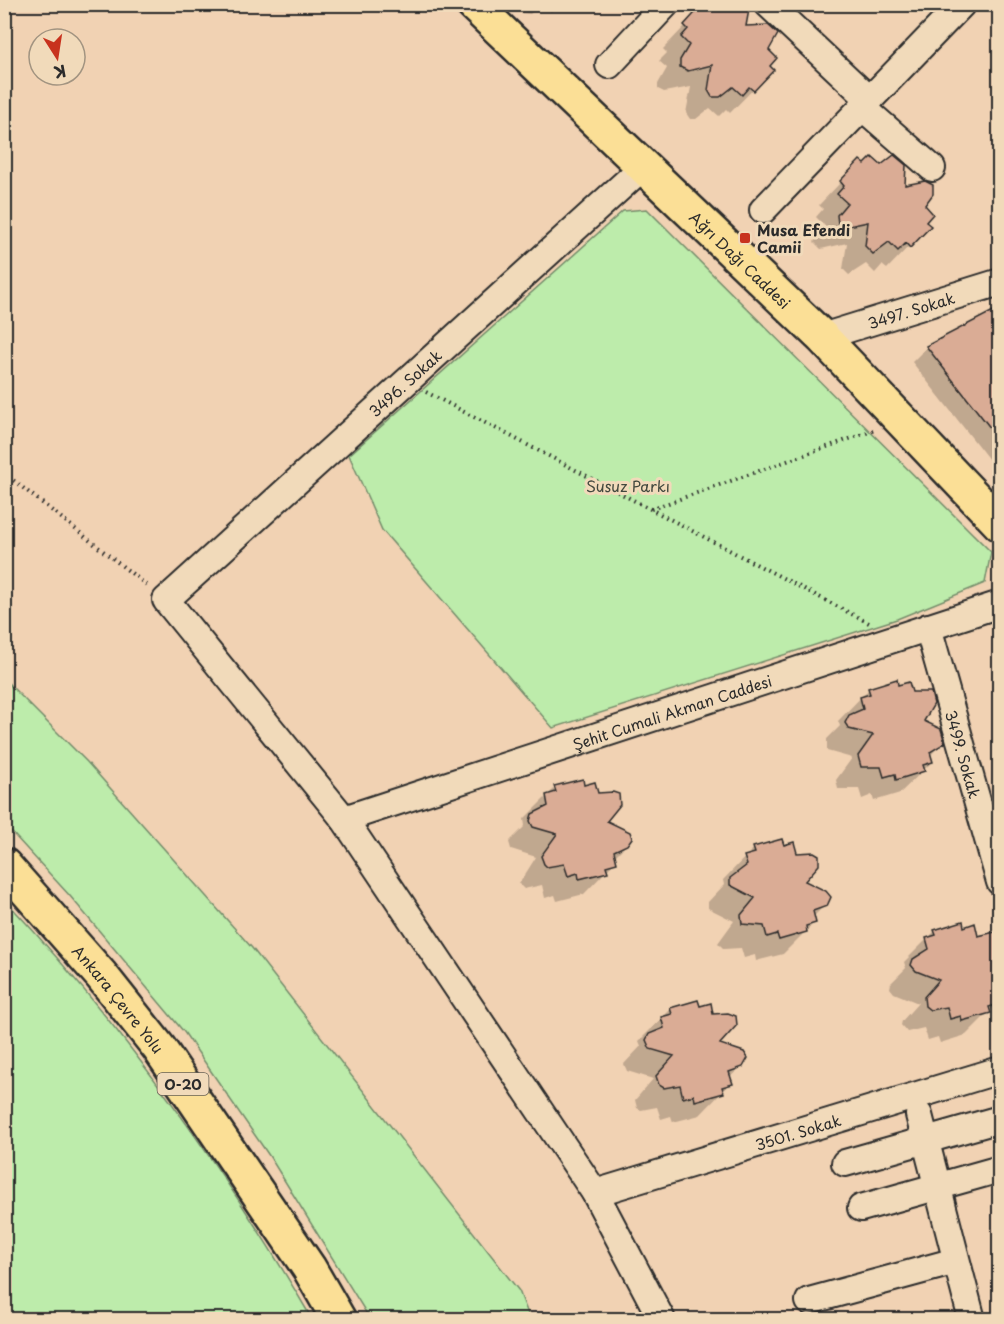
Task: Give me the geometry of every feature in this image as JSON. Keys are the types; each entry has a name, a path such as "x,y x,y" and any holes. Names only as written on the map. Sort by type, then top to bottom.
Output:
{"main road":[{"name":"Ağrı Dağı Caddesi","path":"473,4 645,165 822,337 999,524"},
{"name":"Ankara Çevre Yolu","path":"4,865 101,975 159,1048 309,1268 339,1320"}],"street":[{"path":"609,65 666,4"},
{"path":"768,4 932,168"},
{"path":"763,210 962,4"},
{"name":"3496. Sokak","path":"166,600 645,165"},
{"name":"3497. Sokak","path":"822,337 999,282"},
{"path":"166,600 344,819 596,1193 662,1320"},
{"name":"Şehit Cumali Akman Caddesi","path":"344,819 999,604"},
{"name":"3499. Sokak","path":"928,627 999,882"},
{"name":"3501. Sokak","path":"596,1193 999,1070"},
{"path":"919,1115 972,1320"},
{"path":"845,1163 999,1119"},
{"path":"861,1208 999,1169"},
{"path":"809,1301 956,1261"}],"path":[{"path":"406,382 896,638"},
{"path":"651,509 901,420"},
{"path":"4,472 166,600"}],"green space":[{"name":"Susuz Parkı","path":"647,209 991,552 985,583 897,619 553,728 382,530 349,455 623,211"},
{"path":"5,680 87,762 252,948 519,1291 530,1319 370,1319 270,1157 184,1032 70,896 5,825"},
{"path":"4,899 89,996 170,1100 245,1209 312,1319 5,1319"}],"building":[{"path":"703,4 750,4 746,26 768,25 778,34 769,50 777,58 770,66 774,70 754,91 749,87 742,95 733,87 720,97 712,97 708,90 712,65 688,71 680,67 680,60 689,45 681,37 688,29 684,25"},
{"path":"894,155 906,165 905,185 925,181 933,185 933,194 925,205 933,214 926,222 931,226 910,248 906,243 898,251 889,242 873,254 865,246 868,222 844,227 838,224 837,215 847,203 837,194 844,186 840,181 860,160 865,164 872,157 881,165"},
{"path":"999,308 999,439 926,346"},
{"path":"897,679 898,685 909,682 912,692 931,692 934,704 924,721 941,729 945,743 930,752 933,762 923,765 925,771 896,780 895,774 884,777 881,767 861,767 858,756 873,735 849,729 845,723 849,715 863,709 860,697 870,694 868,688"},
{"path":"583,779 584,785 595,782 598,793 619,794 620,805 607,821 630,832 632,838 627,845 614,851 617,863 606,866 608,872 579,879 578,873 568,876 564,864 547,867 544,864 541,856 557,834 533,827 530,821 532,814 548,806 546,795 556,792 554,786"},
{"path":"782,839 784,845 794,842 797,853 814,852 819,855 819,865 805,881 826,891 831,897 827,906 813,911 816,923 806,926 807,932 779,940 777,934 767,937 764,926 742,924 741,915 755,898 730,885 730,878 747,865 744,856 755,853 753,847"},
{"path":"963,921 964,927 975,923 978,936 999,931 999,989 995,991 999,1004 989,1007 991,1013 962,1021 961,1016 950,1019 947,1007 930,1010 925,1006 924,997 939,980 916,971 911,965 913,959 929,949 926,938 936,935 934,930"},
{"path":"698,1000 700,1006 711,1003 713,1014 728,1013 736,1016 737,1025 720,1044 744,1052 748,1058 743,1067 729,1072 733,1084 722,1087 724,1093 695,1101 694,1095 683,1098 680,1085 664,1088 659,1085 656,1076 674,1056 650,1049 646,1040 649,1034 664,1028 661,1017 672,1014 670,1008"}],"place":[{"name":"Musa Efendi Camii","path":"745,238"}]}
